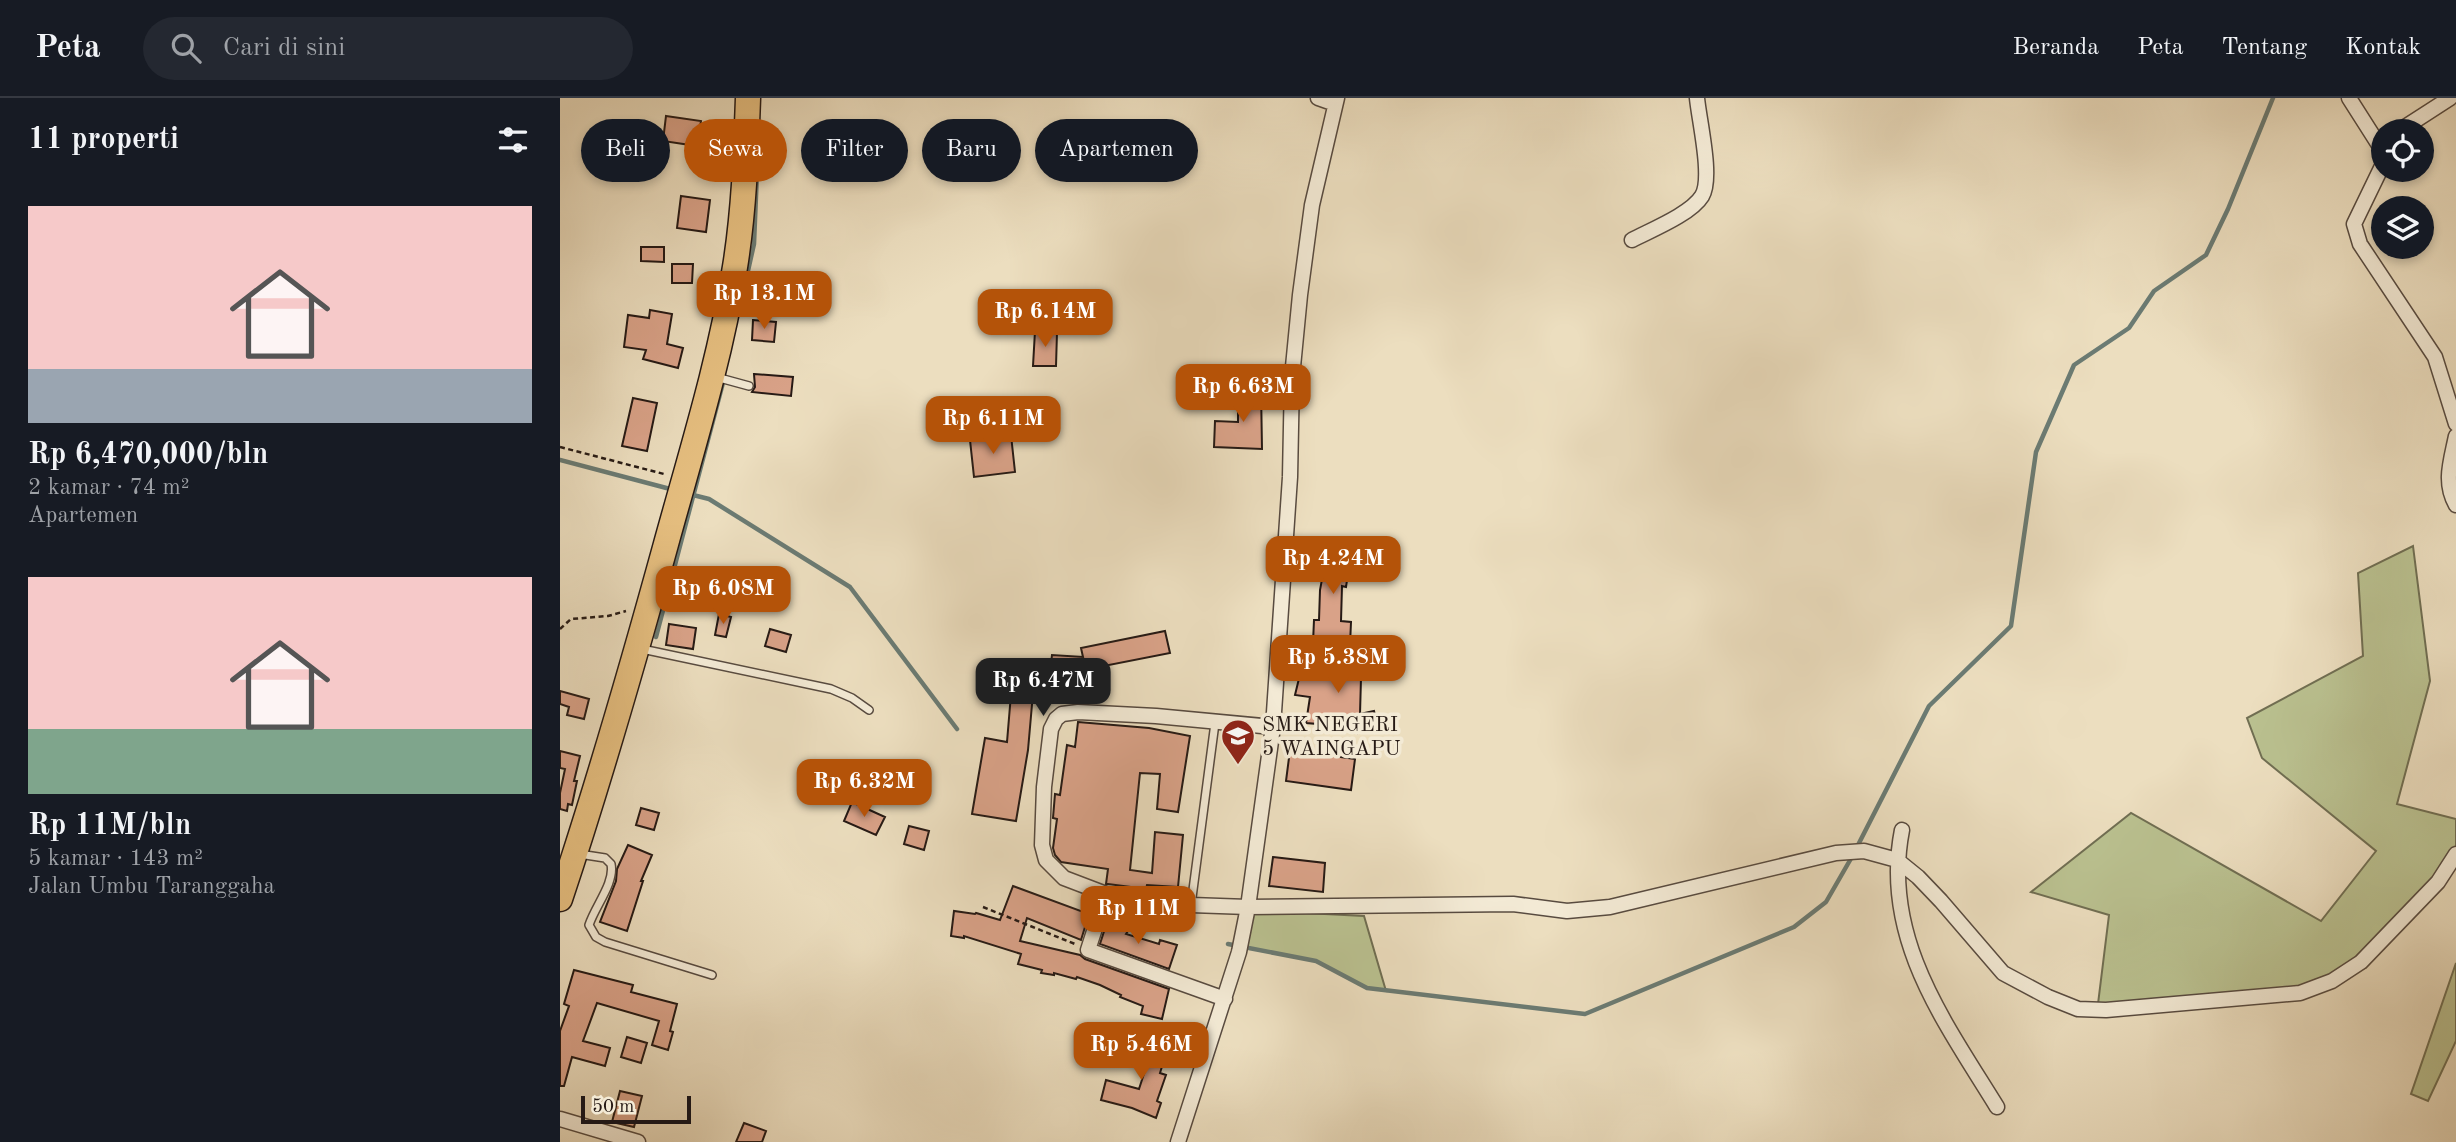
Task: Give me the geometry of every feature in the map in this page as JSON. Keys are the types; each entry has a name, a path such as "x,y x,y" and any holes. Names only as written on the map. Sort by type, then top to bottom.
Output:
{"highway":[{"path":"560,899 638,648 682,487 720,378 740,230 748,98"}],"street":[{"path":"1178,1142 1240,947 1273,727 1290,477 1292,377 1300,295 1312,205 1336,101 1318,98"},
{"path":"1632,240 1689,208 1702,196 1706,172 1697,98"},
{"path":"2349,98 2371,133"},
{"path":"2418,119 2450,98"},
{"path":"2374,182 2354,224 2356,234 2435,357 2456,424"},
{"path":"2456,436 2448,480 2456,505"},
{"path":"1273,727 1156,716 1077,712 1062,715 1056,719 1051,729 1044,788 1042,845 1054,870 1065,878 1106,894 1191,905 1248,907 1513,904 1585,911 1836,853 1864,851 1897,860 1933,893 2003,973 2048,997 2078,1009 2106,1010 2301,993 2333,981 2361,962 2438,882 2456,854"},
{"path":"1902,830 1897,860 1902,917 1917,967 1950,1030 1997,1107"},
{"path":"1106,894 1088,950 1225,999"},
{"path":"560,1119 638,1142"}],"lane":[{"path":"720,378 749,386"},
{"path":"638,648 831,689 869,709"},
{"path":"1191,905 1215,723"},
{"path":"576,853 605,858 611,864 611,877 593,912 590,925 596,937 712,975"}],"path":[{"path":"560,447 682,487"},
{"path":"560,629 571,619 608,616 649,605"},
{"path":"983,907 1088,950"}],"green space":[{"path":"2413,546 2430,681 2397,804 2456,819 2456,852 2444,871 2359,956 2332,977 2305,988 2098,1004 2109,915 2031,892 2131,813 2321,921 2376,851 2262,758 2247,718 2363,656 2358,573"},
{"path":"1247,910 1364,916 1386,991 1367,988 1316,961 1241,947"},
{"path":"2456,963 2456,1041 2428,1101 2411,1094"}],"building":[{"path":"666,116 687,119 684,119 684,144 670,142 670,119 666,119"},
{"path":"681,196 710,200 706,232 677,228"},
{"path":"641,247 664,247 664,262 641,261"},
{"path":"672,264 693,264 692,283 672,283"},
{"path":"650,310 672,314 667,344 683,348 678,368 643,359 646,350 624,347 628,315 649,318"},
{"path":"753,320 776,322 774,342 752,340"},
{"path":"1035,331 1057,332 1056,366 1033,366"},
{"path":"754,374 793,377 791,396 752,392 755,387"},
{"path":"1238,389 1261,389 1262,449 1214,447 1215,421 1238,422"},
{"path":"633,398 657,403 647,451 622,446"},
{"path":"1011,435 1015,472 974,477 970,440"},
{"path":"1325,537 1348,539 1345,567 1349,567 1346,587 1342,586 1341,621 1351,622 1350,645 1313,643 1314,620 1319,620 1320,590 1326,558"},
{"path":"675,573 691,575 689,593 673,591"},
{"path":"719,614 731,617 726,637 715,635"},
{"path":"669,624 696,628 693,649 666,645"},
{"path":"770,629 791,635 786,652 765,646"},
{"path":"1165,631 1170,653 1078,671 1075,697 1033,693 1028,750 1016,821 972,814 985,738 1007,742 1013,670 1050,673 1052,655 1083,657 1081,648"},
{"path":"1381,654 1379,674 1361,678 1360,714 1374,711 1378,727 1358,733 1356,727 1306,723 1310,697 1295,695 1302,666 1357,673 1356,659"},
{"path":"560,691 589,699 584,719 567,715 569,707 560,704"},
{"path":"1078,722 1149,728 1190,736 1178,812 1157,809 1160,774 1140,773 1130,870 1152,873 1155,832 1183,835 1178,887 1147,885 1146,889 1106,884 1108,869 1061,862 1055,855 1055,794 1060,795 1067,745 1075,747"},
{"path":"1290,750 1355,759 1351,790 1286,781"},
{"path":"560,751 580,756 572,805 568,804 567,811 560,809 565,769 560,768"},
{"path":"852,802 885,817 876,835 844,821"},
{"path":"641,808 659,813 654,830 636,825"},
{"path":"909,826 929,831 924,850 904,844"},
{"path":"628,845 652,855 641,881 627,931 600,922 616,881 617,869"},
{"path":"1273,857 1325,863 1323,892 1269,886"},
{"path":"1013,886 1089,914 1081,940 1027,918 1020,941 1080,955 1169,989 1162,1019 1141,1014 1143,1006 1100,985 1077,977 1041,973 1042,970 1018,964 1021,954 964,936 951,936 954,911 976,913 1000,920"},
{"path":"1107,922 1128,931 1126,934 1159,944 1160,940 1177,945 1169,969 1100,944"},
{"path":"574,970 633,985 631,992 677,1004 668,1050 652,1045 659,1021 597,1003 583,1041 610,1048 605,1066 572,1057 564,1086 560,1086 560,1031 569,1006 564,1004"},
{"path":"627,1037 647,1043 641,1063 621,1057"},
{"path":"1136,1038 1168,1047 1160,1073 1166,1075 1157,1101 1161,1103 1156,1118 1101,1100 1106,1080 1139,1089 1149,1058 1131,1051"},
{"path":"620,1091 642,1096 634,1127 612,1122"},
{"path":"744,1123 766,1131 762,1142 736,1142"}],"waterway":[{"path":"1857,847 1929,706 2011,626 2036,452 2074,365 2129,328 2154,291 2206,255 2228,209 2273,98"},
{"path":"741,302 754,244 757,182"},
{"path":"656,637 724,379"},
{"path":"560,460 674,490"},
{"path":"693,495 709,499 850,587 957,729"},
{"path":"1228,944 1316,961 1367,988 1585,1014 1794,927 1826,902 1853,855"}],"place":[{"name":"SMK NEGERI 5 WAINGAPU","path":"1238,766"}]}
